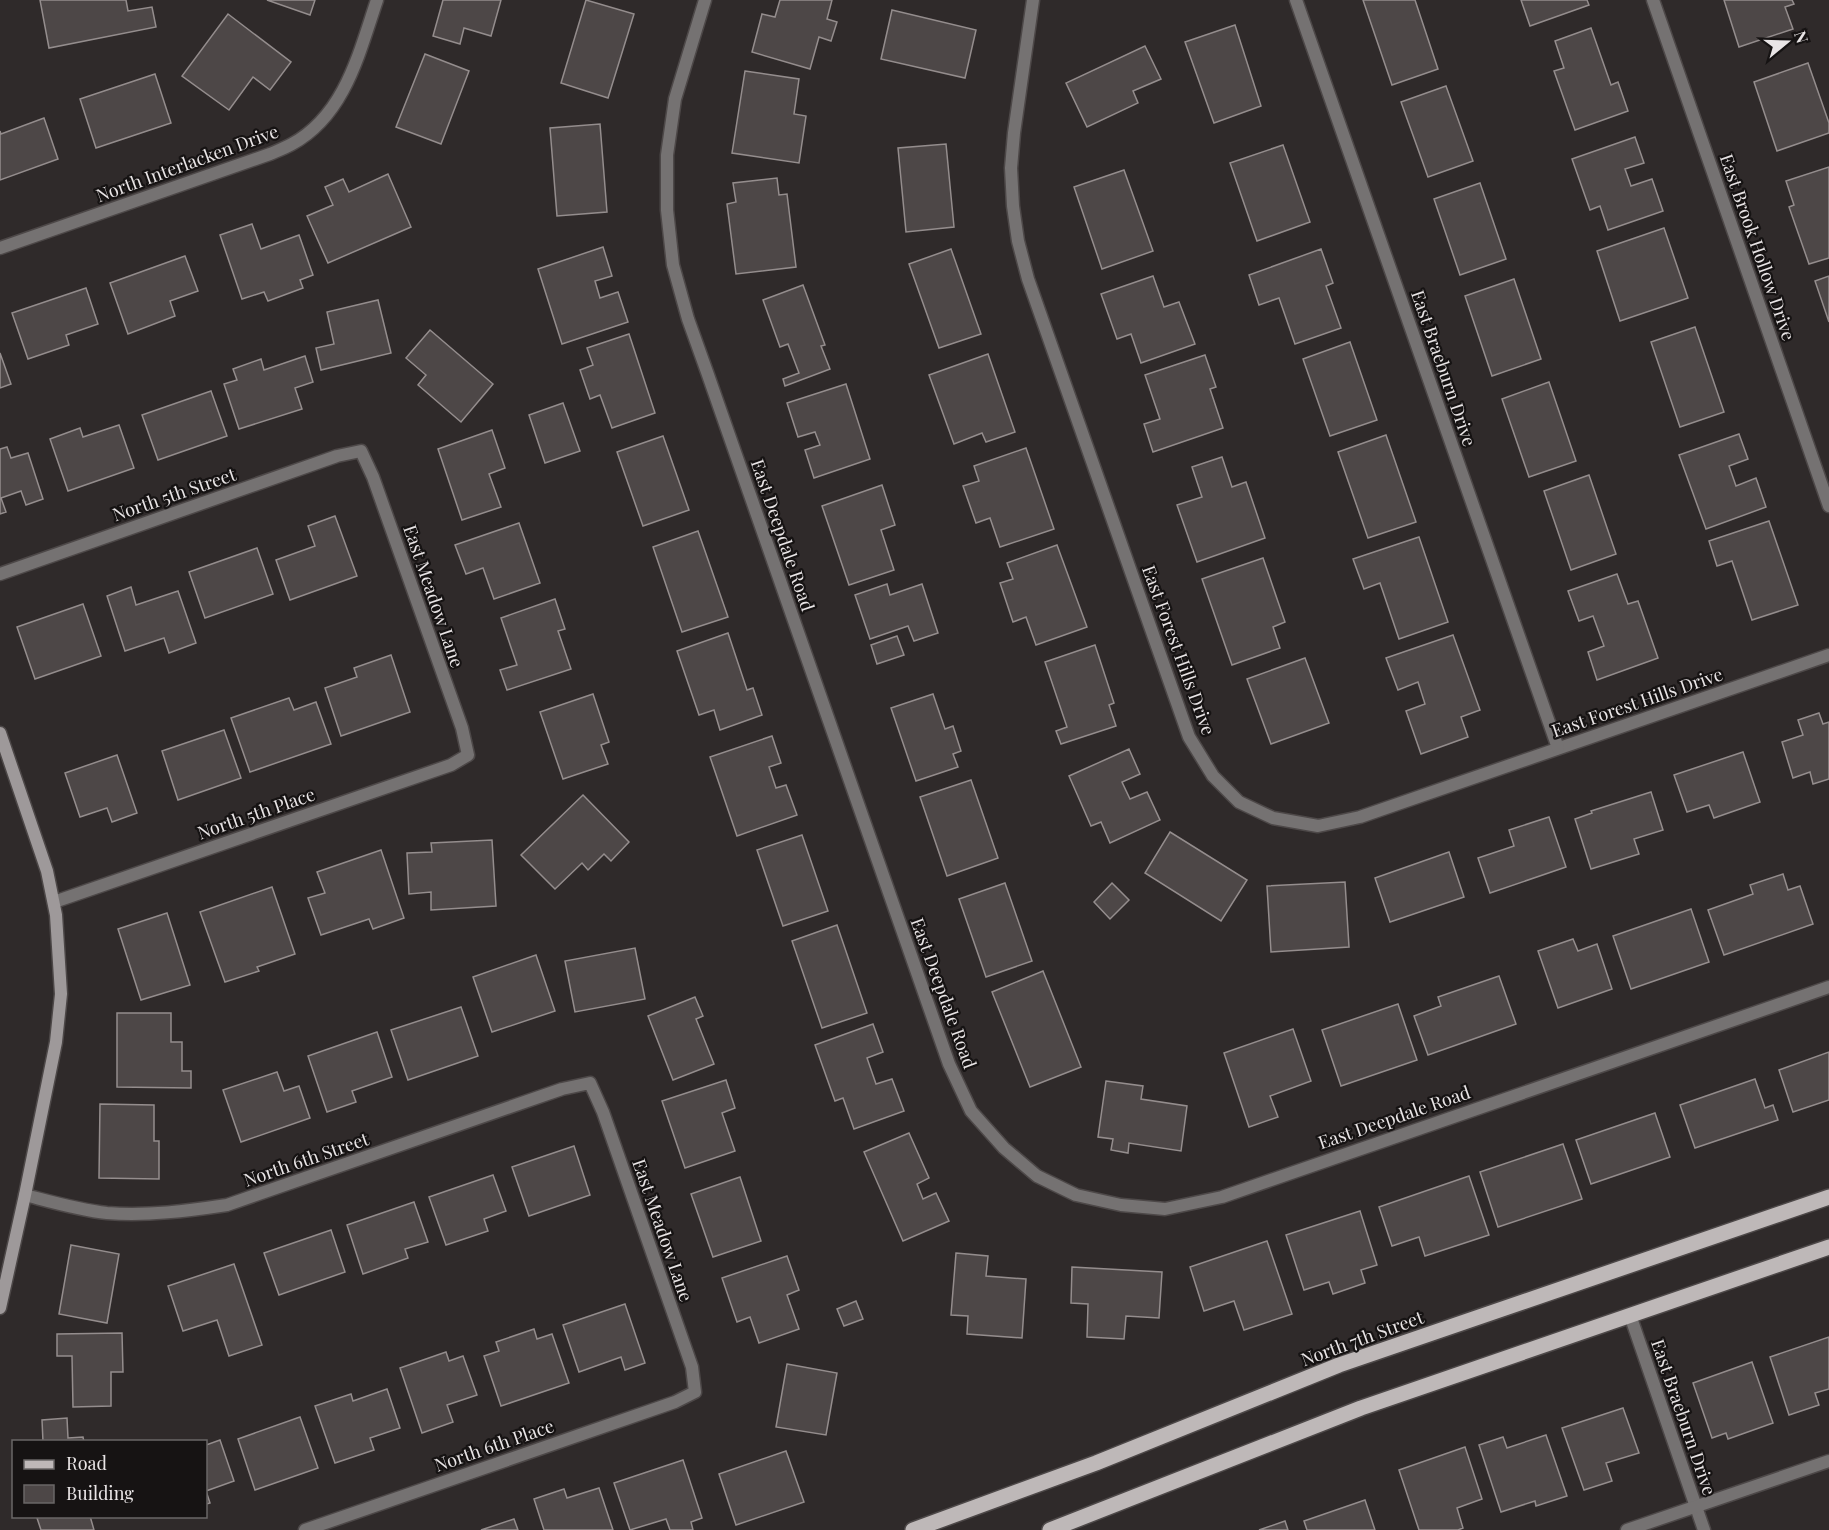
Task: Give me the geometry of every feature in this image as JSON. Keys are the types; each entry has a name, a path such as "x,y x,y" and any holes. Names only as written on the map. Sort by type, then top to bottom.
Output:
{"main road":[{"name":"North 7th Street","path":"913,1530 1096,1463 1339,1365 1829,1197"},
{"path":"1050,1530 1361,1408 1829,1247"}],"street":[{"name":"North Interlacken Drive","path":"0,248 270,154 292,144 328,113 343,92 355,68 377,0"},
{"name":"East Deepdale Road","path":"705,0 675,99 667,155 667,210 673,264 688,319 949,1064 971,1111 1004,1148 1037,1176 1076,1195 1121,1205 1165,1209 1222,1197 1829,987"},
{"name":"East Forest Hills Drive","path":"1033,0 1015,121 1011,168 1012,206 1018,241 1029,279 1189,737 1213,776 1239,802 1273,818 1318,826 1360,817 1829,654"},
{"name":"East Braeburn Drive","path":"1296,0 1558,748"},
{"name":"East Brook Hollow Drive","path":"1653,0 1829,506"},
{"name":"North 5th Street","path":"0,574 337,456 361,451"},
{"name":"East Meadow Lane","path":"361,451 373,477 462,728 468,755"},
{"path":"0,733 47,872 54,902 59,942 61,994 56,1042 0,1308"},
{"name":"North 5th Place","path":"54,902 451,765 468,755"},
{"name":"East Meadow Lane","path":"590,1083 603,1112 692,1367 694,1392"},
{"name":"North 6th Street","path":"25,1195 66,1206 107,1213 185,1212 227,1205 562,1089 590,1083"},
{"name":"East Braeburn Drive","path":"1630,1315 1704,1530"},
{"name":"North 6th Place","path":"305,1530 675,1401 694,1392"},
{"path":"1627,1530 1829,1461"}],"building":[{"path":"40,0 126,0 128,11 152,7 156,27 49,48"},
{"path":"267,0 315,0 310,15"},
{"path":"443,0 501,0 491,36 464,28 460,44 433,36"},
{"path":"586,0 634,14 608,98 561,83"},
{"path":"780,0 832,0 827,19 837,22 831,41 819,37 810,69 752,52 762,14 775,17"},
{"path":"1363,0 1415,0 1438,69 1392,85"},
{"path":"1521,0 1587,0 1589,5 1530,26"},
{"path":"1724,0 1792,0 1794,4 1785,7 1793,29 1739,47"},
{"path":"892,10 976,30 965,78 881,59"},
{"path":"228,14 291,62 270,90 253,77 229,110 182,76"},
{"path":"1235,25 1261,106 1214,123 1185,42"},
{"path":"1591,28 1611,85 1618,82 1628,111 1575,130 1554,71 1564,68 1555,41"},
{"path":"1145,46 1161,79 1133,91 1138,103 1087,127 1066,83"},
{"path":"425,54 469,71 441,144 396,127"},
{"path":"1808,63 1829,123 1829,133 1777,151 1754,82"},
{"path":"745,71 799,79 794,114 806,116 799,163 732,153"},
{"path":"155,74 171,123 96,148 80,99"},
{"path":"1446,86 1473,161 1428,177 1401,102"},
{"path":"44,118 58,159 0,180 0,131 1,134"},
{"path":"600,124 607,212 557,216 550,128"},
{"path":"1635,137 1644,163 1625,169 1631,186 1652,179 1663,211 1608,230 1600,206 1590,210 1572,159"},
{"path":"946,144 954,227 906,232 898,148"},
{"path":"1283,145 1310,222 1257,241 1230,163"},
{"path":"1829,167 1829,258 1809,264 1789,207 1794,205 1786,181"},
{"path":"1124,170 1153,251 1102,269 1074,187"},
{"path":"388,174 411,227 328,263 307,216 333,205 325,187 343,179 349,192"},
{"path":"777,178 779,195 787,194 796,267 736,274 727,204 736,202 733,183"},
{"path":"1480,183 1506,259 1460,275 1434,199"},
{"path":"252,224 261,249 299,235 313,275 300,280 303,288 268,301 264,292 242,299 220,235"},
{"path":"1664,228 1688,298 1620,321 1597,251"},
{"path":"603,247 612,276 595,281 600,298 618,292 628,322 562,344 538,269"},
{"path":"951,249 981,334 939,348 909,264"},
{"path":"1321,249 1333,283 1326,286 1341,328 1295,344 1279,298 1259,305 1249,275"},
{"path":"185,256 198,291 170,301 175,316 128,334 110,283"},
{"path":"1153,276 1164,307 1179,302 1195,344 1141,363 1131,334 1117,339 1101,294"},
{"path":"1829,276 1829,322 1815,281"},
{"path":"1514,279 1541,359 1492,376 1465,296"},
{"path":"803,285 825,345 821,346 830,369 785,386 783,379 799,373 788,344 780,347 763,300"},
{"path":"86,288 98,324 66,335 69,345 28,359 12,313"},
{"path":"378,300 391,353 321,370 316,348 334,344 327,312"},
{"path":"1695,327 1724,412 1680,427 1651,342"},
{"path":"430,330 493,384 461,422 418,385 426,375 406,358"},
{"path":"629,334 655,413 612,428 600,395 590,399 580,370 593,365 587,348"},
{"path":"1350,342 1377,420 1330,436 1303,359"},
{"path":"0,353 11,384 0,388"},
{"path":"988,354 1015,432 986,442 982,433 954,444 929,375"},
{"path":"1205,355 1216,387 1210,389 1223,428 1153,452 1144,424 1160,419 1145,375"},
{"path":"305,356 313,382 295,388 302,409 239,429 224,384 237,380 233,369 261,359 264,370"},
{"path":"1549,382 1576,461 1529,477 1502,399"},
{"path":"846,384 870,459 814,478 805,450 820,445 815,432 798,437 787,403"},
{"path":"211,391 227,436 158,460 142,415"},
{"path":"563,403 580,451 545,463 529,415"},
{"path":"119,425 134,468 68,491 50,439 80,428 83,437"},
{"path":"492,430 505,468 489,474 501,507 462,520 438,449"},
{"path":"1739,434 1748,459 1729,466 1736,486 1756,478 1766,507 1706,529 1679,455"},
{"path":"1386,435 1416,522 1368,538 1338,452"},
{"path":"663,436 689,510 643,526 617,452"},
{"path":"7,447 11,458 28,453 43,499 26,505 21,491 1,498 6,512 0,514 0,449"},
{"path":"1026,448 1054,529 1000,547 990,518 976,523 963,486 979,481 974,466"},
{"path":"1222,457 1232,487 1246,482 1265,538 1197,562 1177,505 1202,497 1192,467"},
{"path":"1589,475 1616,554 1571,570 1544,491"},
{"path":"882,485 895,525 881,530 894,570 849,585 822,506"},
{"path":"335,516 357,576 290,600 276,560 315,546 308,526"},
{"path":"1769,521 1798,605 1752,620 1732,561 1717,566 1709,541"},
{"path":"519,523 540,583 494,599 483,568 466,574 455,545"},
{"path":"698,531 728,617 682,632 653,547"},
{"path":"1419,537 1448,622 1399,639 1380,583 1364,589 1353,559"},
{"path":"1057,545 1087,627 1036,645 1026,617 1013,622 1000,583 1013,579 1007,563"},
{"path":"257,548 273,594 205,618 189,572"},
{"path":"1263,558 1285,622 1273,627 1280,648 1232,665 1202,579"},
{"path":"1617,574 1628,604 1638,601 1658,658 1597,680 1588,652 1604,646 1593,616 1579,621 1568,591"},
{"path":"887,584 890,595 922,584 938,633 914,641 908,626 870,639 855,595"},
{"path":"131,587 136,605 178,591 196,643 169,653 164,638 125,651 107,596"},
{"path":"555,599 565,629 558,631 571,669 507,690 500,670 517,665 501,618"},
{"path":"83,604 101,656 35,679 17,627"},
{"path":"728,633 747,690 753,688 762,715 720,730 714,710 699,715 677,651"},
{"path":"1453,635 1480,710 1461,717 1468,737 1421,754 1406,711 1425,704 1418,682 1398,690 1386,658"},
{"path":"897,636 904,655 877,664 871,645"},
{"path":"1095,645 1114,703 1109,705 1116,726 1061,744 1056,731 1067,727 1045,662"},
{"path":"391,655 410,712 341,736 325,688 357,677 354,668"},
{"path":"1305,658 1329,723 1271,744 1247,679"},
{"path":"593,694 609,742 601,745 608,764 563,779 540,712"},
{"path":"933,694 945,729 953,726 961,751 953,754 958,767 916,781 891,708"},
{"path":"289,698 294,710 316,702 331,744 250,772 231,718"},
{"path":"1819,713 1823,724 1829,722 1829,779 1813,784 1810,772 1793,778 1782,742 1803,735 1798,720"},
{"path":"224,730 241,778 178,800 162,751"},
{"path":"772,736 781,763 769,767 776,788 786,785 797,815 737,836 710,757"},
{"path":"1129,749 1140,774 1122,782 1130,799 1147,792 1160,820 1110,843 1101,822 1091,826 1069,776"},
{"path":"1743,752 1760,802 1714,818 1709,805 1687,812 1674,775"},
{"path":"117,755 137,813 112,822 107,808 80,817 65,773"},
{"path":"971,780 998,858 947,876 920,797"},
{"path":"1651,792 1663,830 1634,839 1639,854 1591,869 1575,819 1592,813 1591,811"},
{"path":"583,795 629,842 611,861 604,854 588,870 582,863 555,889 521,855"},
{"path":"1549,817 1566,867 1490,893 1478,858 1514,846 1509,830"},
{"path":"1170,832 1247,880 1221,921 1145,873"},
{"path":"802,835 828,911 783,926 757,850"},
{"path":"492,840 496,906 431,910 431,892 409,894 407,853 432,852 431,843"},
{"path":"381,850 404,918 373,929 369,919 321,935 308,898 325,893 317,872"},
{"path":"1449,852 1464,897 1390,922 1375,878"},
{"path":"1783,874 1788,890 1800,886 1813,924 1724,955 1708,910 1753,894 1750,885"},
{"path":"1345,882 1349,947 1271,952 1267,886"},
{"path":"1005,883 1032,961 986,977 959,899"},
{"path":"1112,883 1129,900 1110,919 1094,902"},
{"path":"272,887 295,954 257,967 259,971 225,982 200,912"},
{"path":"1691,909 1709,962 1631,989 1613,936"},
{"path":"167,913 190,985 141,1000 118,929"},
{"path":"837,925 867,1013 822,1028 792,941"},
{"path":"1573,939 1578,951 1597,944 1612,989 1558,1008 1538,951"},
{"path":"635,948 645,999 575,1012 565,961"},
{"path":"536,955 555,1011 492,1032 473,977"},
{"path":"1043,971 1081,1067 1030,1087 992,992"},
{"path":"1499,976 1516,1024 1428,1055 1414,1016 1441,1006 1438,997"},
{"path":"695,997 703,1016 696,1019 714,1064 673,1080 648,1016"},
{"path":"1398,1004 1417,1060 1341,1086 1322,1030"},
{"path":"461,1007 478,1056 408,1080 391,1030"},
{"path":"117,1013 171,1013 171,1042 182,1042 182,1071 191,1071 191,1088 117,1087"},
{"path":"873,1024 883,1052 867,1058 876,1084 892,1079 904,1111 854,1129 843,1098 835,1101 815,1045"},
{"path":"1293,1029 1311,1081 1270,1096 1278,1117 1249,1127 1224,1053"},
{"path":"377,1032 392,1077 352,1091 356,1102 327,1112 308,1056"},
{"path":"1829,1052 1829,1100 1793,1112 1779,1070"},
{"path":"277,1072 284,1091 299,1086 310,1118 241,1142 223,1090"},
{"path":"1755,1079 1765,1108 1773,1105 1778,1120 1695,1148 1680,1105"},
{"path":"726,1080 735,1108 722,1113 735,1151 685,1168 662,1101"},
{"path":"1106,1081 1143,1086 1141,1099 1187,1106 1181,1151 1129,1143 1128,1153 1111,1150 1113,1139 1098,1137"},
{"path":"100,1104 154,1105 154,1141 159,1141 159,1179 99,1178"},
{"path":"1655,1113 1670,1157 1591,1184 1576,1140"},
{"path":"909,1133 929,1178 917,1184 923,1199 936,1193 949,1221 903,1241 864,1152"},
{"path":"1563,1144 1582,1199 1498,1227 1480,1172"},
{"path":"574,1146 590,1195 529,1216 512,1167"},
{"path":"493,1175 506,1211 484,1219 488,1231 446,1245 429,1197"},
{"path":"1469,1176 1489,1235 1425,1256 1419,1237 1392,1246 1379,1207"},
{"path":"740,1177 761,1241 713,1257 691,1194"},
{"path":"414,1202 428,1242 405,1249 408,1258 363,1274 347,1225"},
{"path":"1360,1211 1377,1265 1361,1270 1365,1283 1333,1294 1329,1282 1304,1290 1286,1235"},
{"path":"331,1230 345,1272 279,1295 264,1253"},
{"path":"1267,1241 1292,1314 1244,1330 1234,1301 1204,1311 1190,1267"},
{"path":"71,1245 119,1254 107,1323 59,1314"},
{"path":"956,1253 988,1256 986,1276 1026,1279 1022,1338 967,1334 968,1316 951,1315"},
{"path":"787,1256 799,1290 787,1295 799,1329 759,1343 750,1317 737,1322 722,1278"},
{"path":"234,1264 262,1345 229,1356 217,1320 183,1331 168,1286"},
{"path":"1072,1267 1162,1272 1159,1318 1126,1316 1124,1339 1087,1337 1088,1304 1071,1303"},
{"path":"856,1301 863,1319 844,1326 837,1309"},
{"path":"625,1304 645,1363 625,1370 621,1357 579,1372 563,1325"},
{"path":"534,1329 537,1339 552,1334 569,1383 501,1406 484,1356 499,1351 496,1342"},
{"path":"122,1333 123,1372 111,1372 111,1406 73,1407 72,1356 57,1356 57,1334"},
{"path":"1829,1337 1829,1389 1815,1393 1819,1405 1789,1415 1770,1357"},
{"path":"446,1352 449,1361 463,1356 477,1395 447,1405 453,1422 422,1433 400,1368"},
{"path":"1752,1362 1773,1423 1728,1439 1726,1433 1712,1438 1693,1383"},
{"path":"787,1364 837,1373 826,1435 776,1427"},
{"path":"387,1389 400,1428 370,1438 374,1450 335,1463 315,1406 351,1394 353,1401"},
{"path":"1623,1408 1639,1453 1606,1463 1612,1481 1584,1490 1562,1428"},
{"path":"300,1417 318,1468 255,1490 238,1439"},
{"path":"67,1418 68,1438 83,1437 84,1440 43,1440 42,1420"},
{"path":"1546,1435 1567,1496 1536,1506 1535,1501 1501,1512 1479,1445 1503,1437 1507,1448"},
{"path":"220,1440 234,1481 207,1491 207,1445"},
{"path":"1465,1447 1482,1499 1457,1508 1463,1528 1419,1530 1399,1470"},
{"path":"786,1451 804,1502 736,1525 719,1474"},
{"path":"683,1460 702,1518 691,1522 693,1530 670,1530 666,1519 630,1530 614,1483"},
{"path":"599,1488 613,1530 544,1530 534,1499 564,1489 567,1498"},
{"path":"1365,1500 1375,1530 1307,1530 1304,1521"},
{"path":"37,1518 91,1518 94,1530 41,1530"},
{"path":"514,1519 518,1530 481,1530"},
{"path":"1285,1521 1288,1530 1259,1530"}]}
